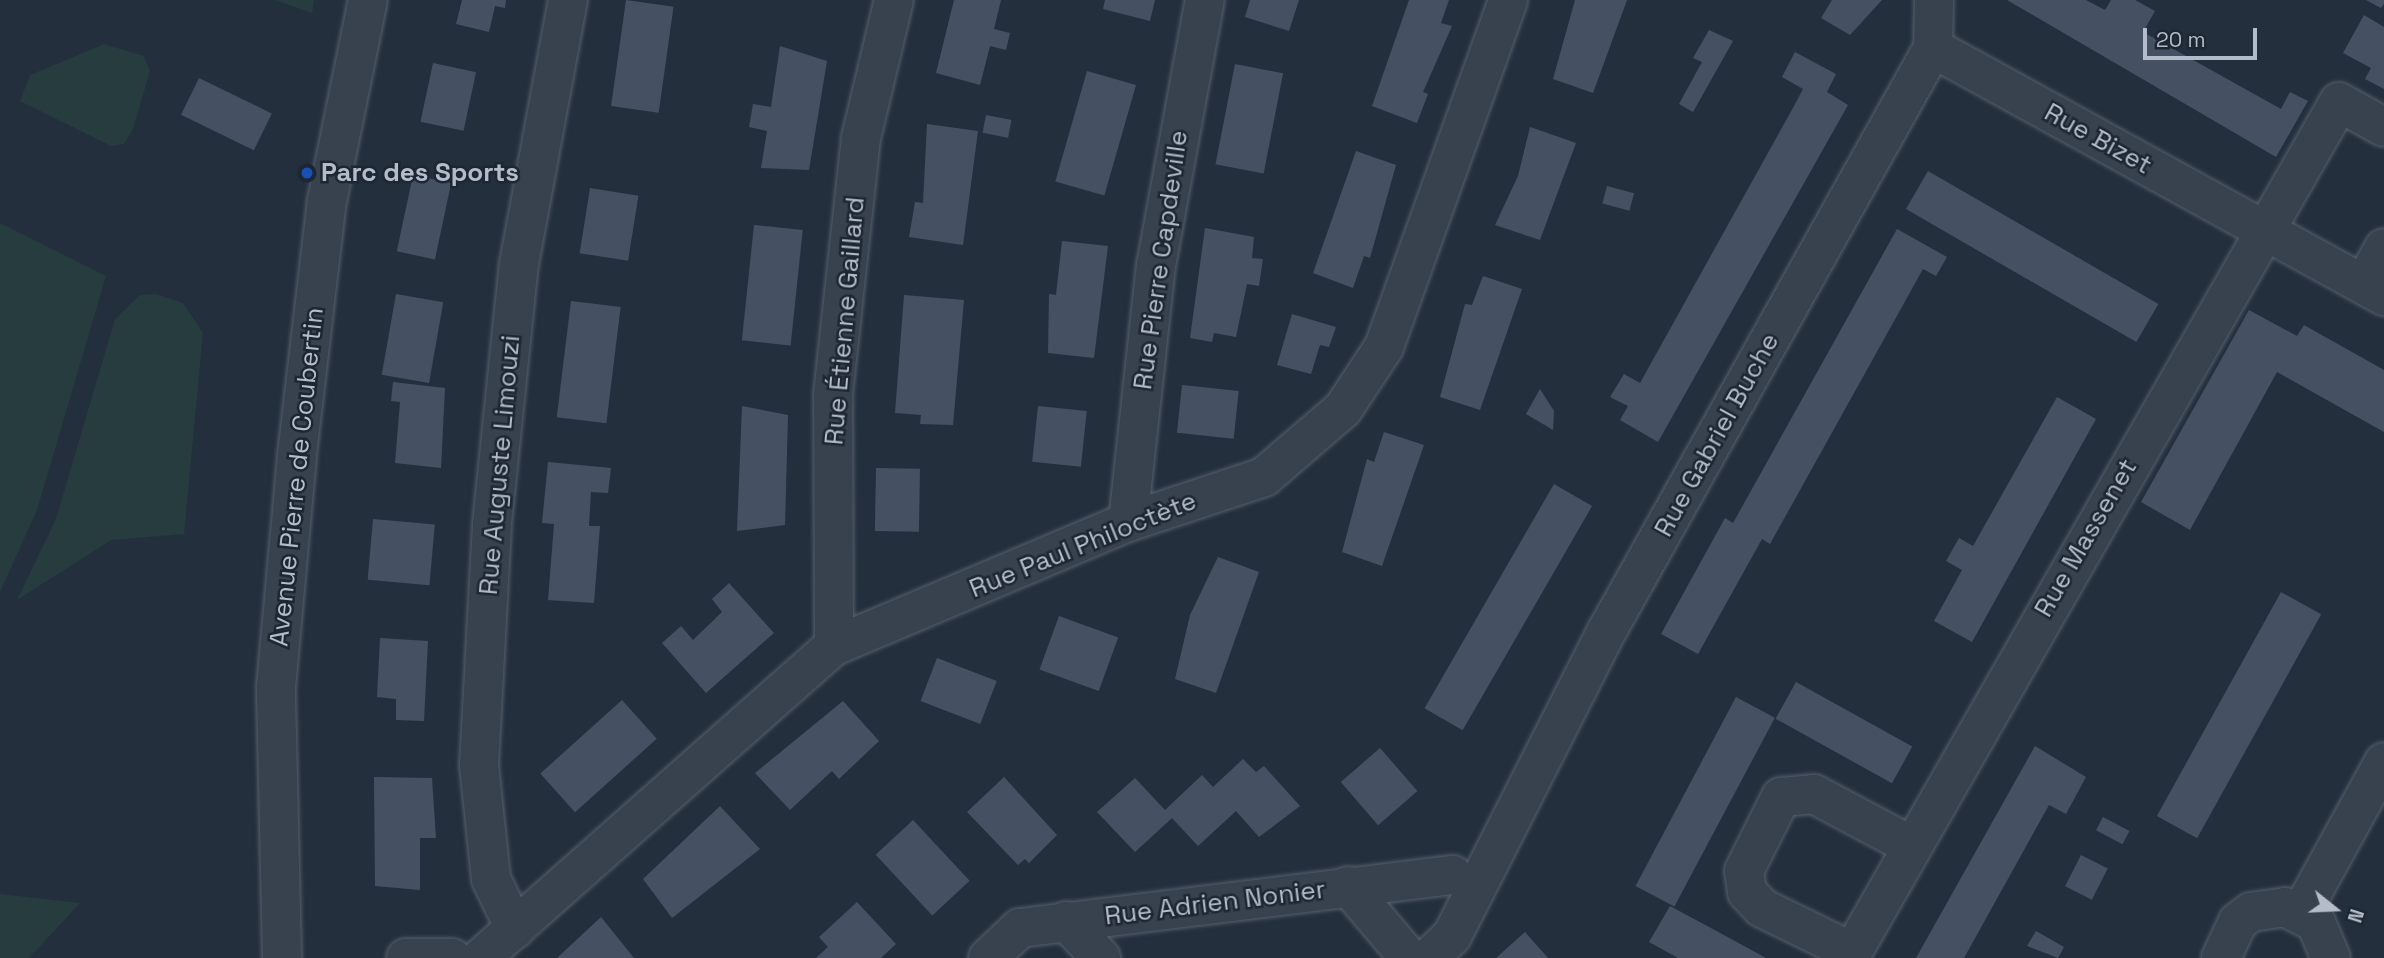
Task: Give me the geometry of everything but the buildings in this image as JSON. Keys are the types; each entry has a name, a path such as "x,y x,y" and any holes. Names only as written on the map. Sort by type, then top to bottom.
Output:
{"street":[{"name":"Avenue Pierre de Coubertin","path":"282,958 276,687 297,455 327,201 368,0"},
{"name":"Rue Auguste Limouzi","path":"515,929 491,879 479,765 487,618 519,264 568,0"},
{"name":"Rue Étienne Gaillard","path":"834,646 833,395 861,138 894,0"},
{"name":"Rue Pierre Capdeville","path":"1128,522 1156,266 1205,0"},
{"name":"Rue Paul Philoctète","path":"481,958 834,646 1128,522 1264,477 1343,409 1384,347 1508,0"},
{"name":"Rue Gabriel Buche","path":"1429,958 1452,936 1471,872 1933,48 1934,0"},
{"name":"Rue Bizet","path":"1933,48 2374,290 2384,248"},
{"path":"2263,230 2339,102 2384,127"},
{"name":"Rue Massenet","path":"1910,845 1814,794 1781,797 1744,871 1747,892 1762,908 1850,955 1910,845 2263,230"},
{"path":"2301,913 2382,771"},
{"name":"Rue Adrien Nonier","path":"988,958 1020,928 1471,872"},
{"path":"1348,886 1409,958"},
{"path":"2221,958 2227,936 2251,912 2285,907 2301,913 2326,937 2331,958"},
{"path":"1066,921 1101,958"},
{"path":"406,958 452,958"}],"green space":[{"path":"275,0 314,0 312,13"},
{"path":"104,44 144,56 150,71 133,129 124,144 111,146 20,101 30,75"},
{"path":"0,223 106,276 37,510 0,592"},
{"path":"156,294 183,303 203,333 184,534 111,540 17,600 56,519 115,319 140,295"},
{"path":"0,894 80,903 29,958 0,958"}],"place":[{"name":"Parc des Sports","path":"307,173"}]}
